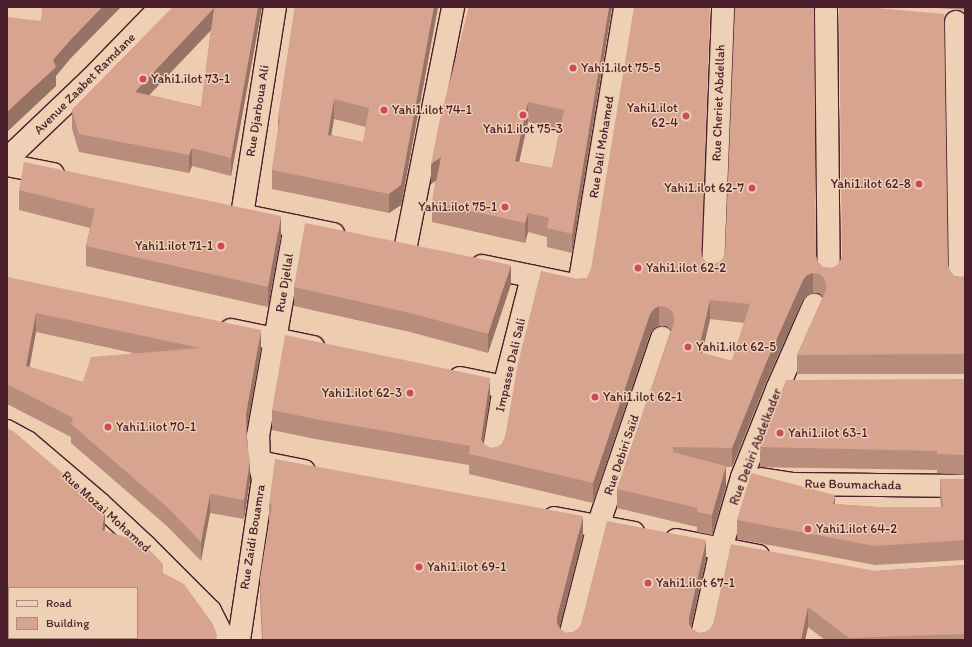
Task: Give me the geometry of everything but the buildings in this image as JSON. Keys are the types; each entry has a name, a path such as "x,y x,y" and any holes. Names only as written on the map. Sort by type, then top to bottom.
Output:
{"street":[{"name":"Avenue Zaabet Ramdane","path":"7,159 92,78 161,7"},
{"name":"Rue Djarboua Ali","path":"242,215 275,7"},
{"path":"405,250 453,7"},
{"name":"Rue Dali Mohamed","path":"532,277 579,286 625,7"},
{"name":"Rue Cheriet Abdellah","path":"713,271 723,7"},
{"path":"803,8 849,12"},
{"path":"826,10 829,275"},
{"path":"933,20 961,23 960,284"},
{"path":"7,164 75,179"},
{"path":"219,210 353,239"},
{"name":"Rue Djellal","path":"276,340 295,226"},
{"path":"383,245 427,254"},
{"path":"465,262 532,277"},
{"name":"Impasse Dali Sali","path":"494,455 504,387 532,277"},
{"name":"Rue Debiri Abdelkader","path":"701,640 721,549 742,477 778,387 814,305"},
{"path":"214,327 329,350"},
{"name":"Rue Debiri Saïd","path":"569,640 598,526 662,338"},
{"name":"Rue Zaidi Bouamra","path":"239,640 263,479 259,462 258,436 276,340"},
{"path":"443,374 504,387"},
{"path":"778,387 801,387"},
{"name":"Rue Mozai Mohamed","path":"7,431 27,442 100,504 145,546 210,611 225,640"},
{"path":"259,462 320,474"},
{"name":"Rue Boumachada","path":"742,477 794,484 965,486"},
{"path":"536,514 774,559"}],"place":[{"name":"Yahi1.ilot 75-5","path":"573,68"},
{"name":"Yahi1.ilot 73-1","path":"143,79"},
{"name":"Yahi1.ilot 74-1","path":"384,110"},
{"name":"Yahi1.ilot 75-3","path":"523,115"},
{"name":"Yahi1.ilot 62-4","path":"686,116"},
{"name":"Yahi1.ilot 62-8","path":"919,184"},
{"name":"Yahi1.ilot 62-7","path":"752,188"},
{"name":"Yahi1.ilot 75-1","path":"505,207"},
{"name":"Yahi1.ilot 71-1","path":"221,246"},
{"name":"Yahi1.ilot 62-2","path":"638,268"},
{"name":"Yahi1.ilot 62-5","path":"688,347"},
{"name":"Yahi1.ilot 62-3","path":"410,393"},
{"name":"Yahi1.ilot 62-1","path":"595,397"},
{"name":"Yahi1.ilot 70-1","path":"108,427"},
{"name":"Yahi1.ilot 63-1","path":"780,433"},
{"name":"Yahi1.ilot 64-2","path":"808,529"},
{"name":"Yahi1.ilot 69-1","path":"419,567"},
{"name":"Yahi1.ilot 67-1","path":"648,583"}]}
